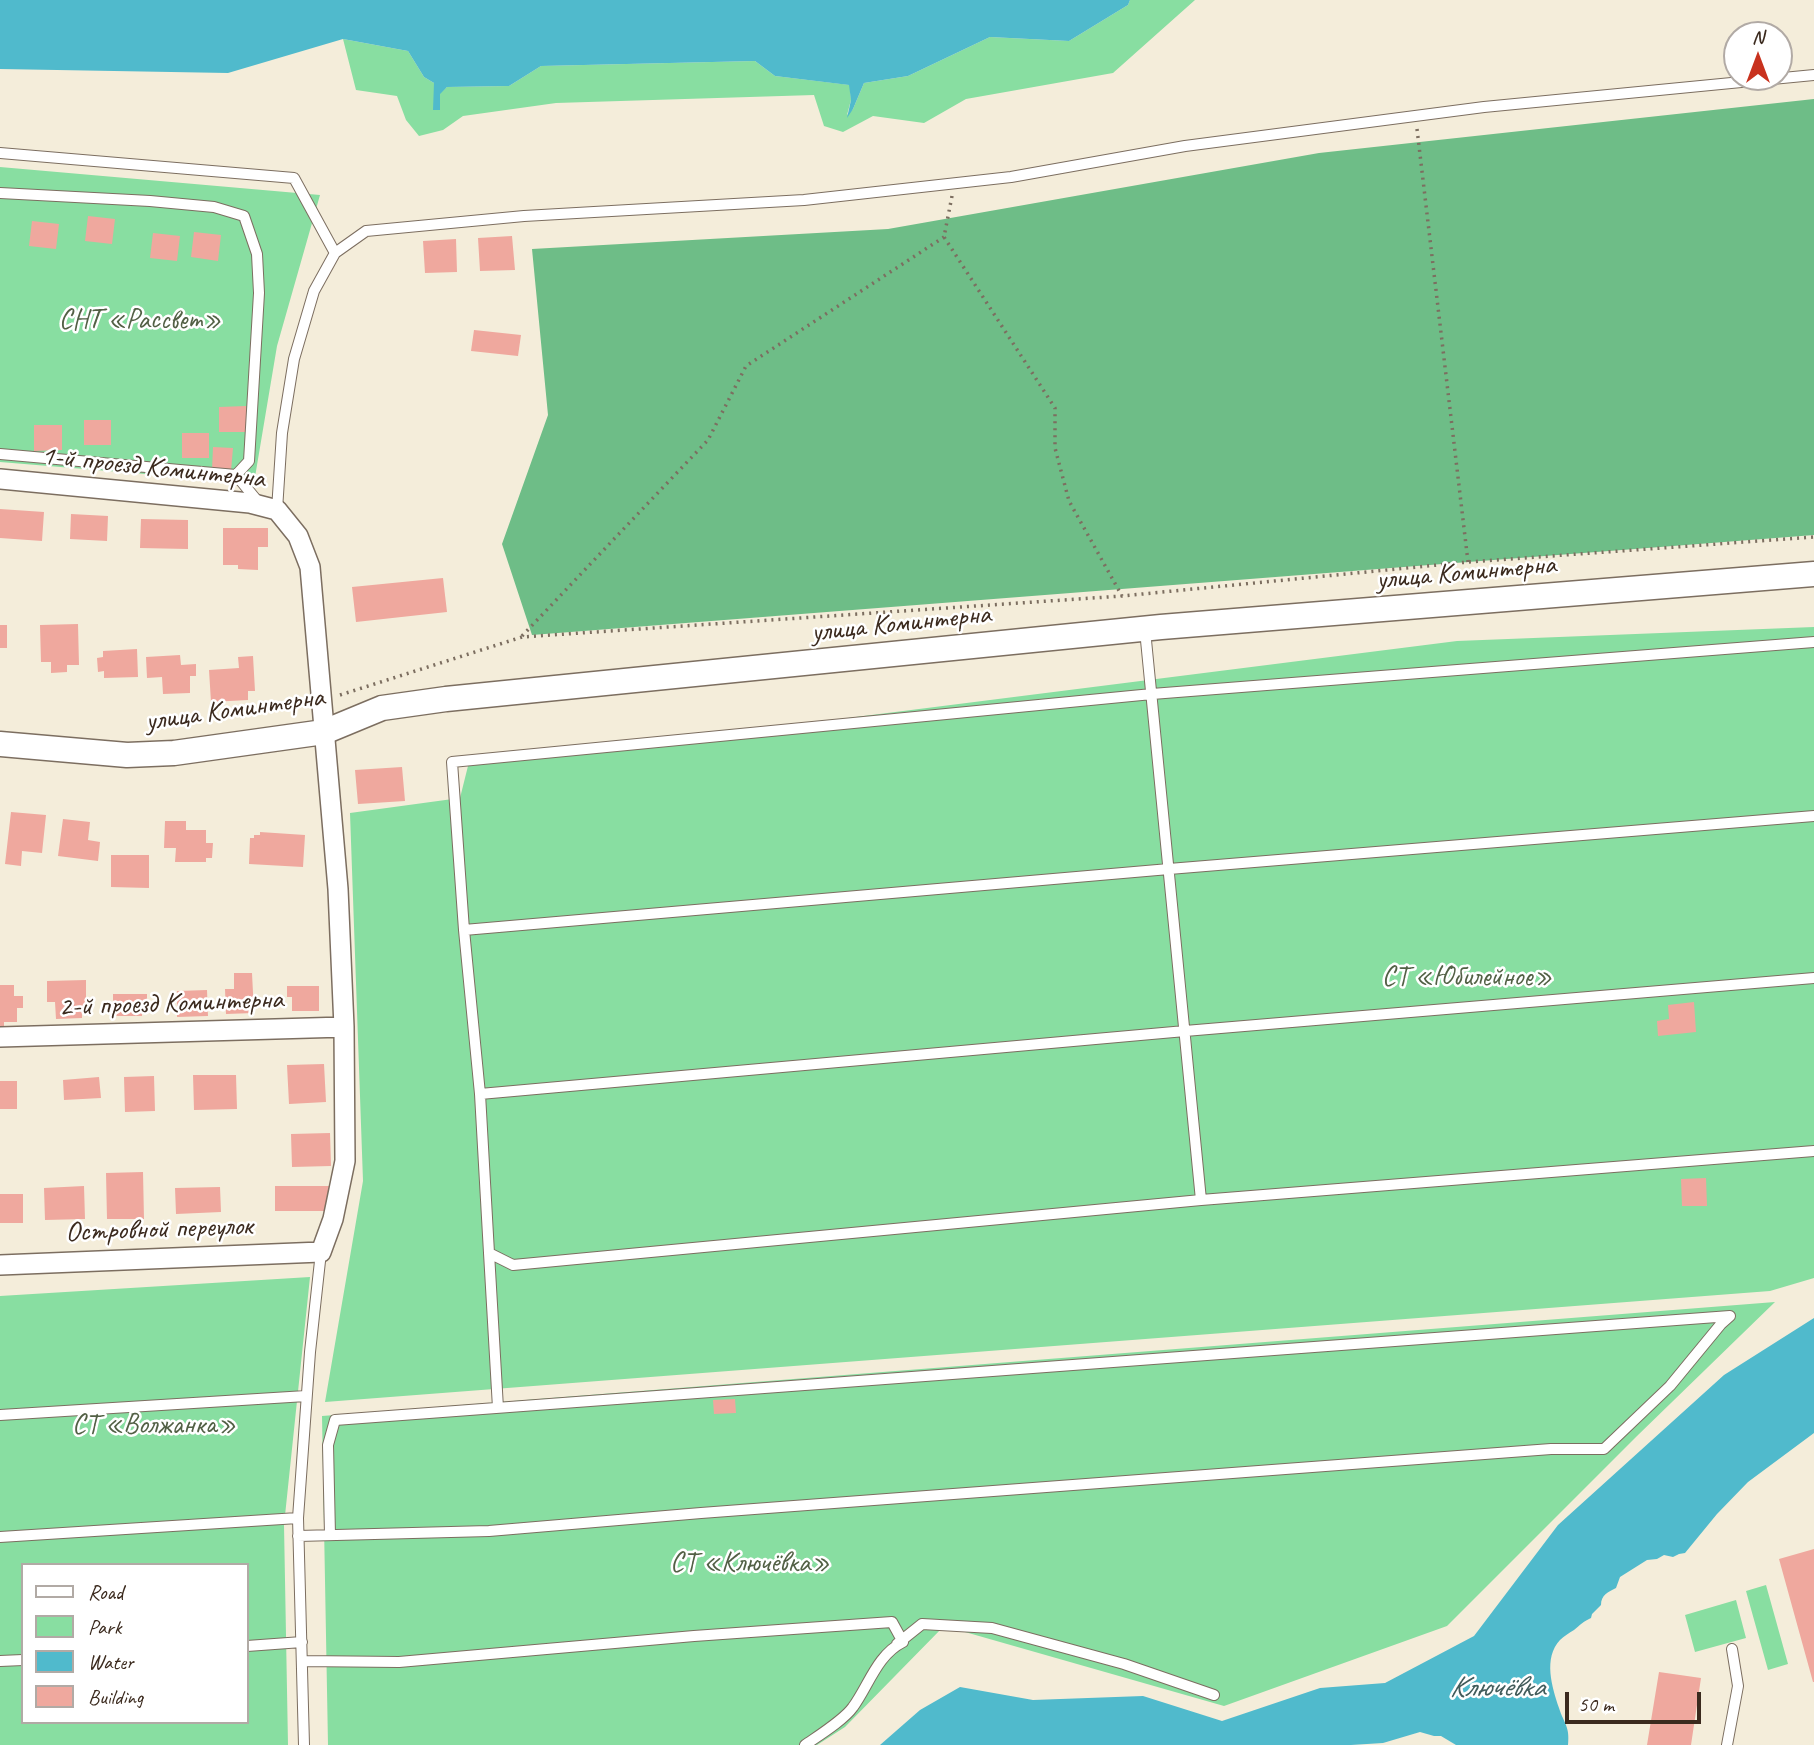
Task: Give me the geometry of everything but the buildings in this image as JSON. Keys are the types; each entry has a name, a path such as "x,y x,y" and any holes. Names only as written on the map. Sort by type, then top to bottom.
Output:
{"street":[{"name":"1-й проезд Коминтерна","path":"0,479 250,503 270,508 298,536 310,567 338,889 344,1027 345,1161 333,1219 321,1252"},
{"name":"улица Коминтерна","path":"0,744 127,755 174,753 324,732 382,708 446,699 1145,629 1814,574"},
{"name":"2-й проезд Коминтерна","path":"0,1037 344,1027"},
{"name":"Островной переулок","path":"0,1265 321,1252"}],"lane":[{"path":"270,508 294,359 314,291 335,253 366,232 524,216 804,200 1011,177 1185,146 1484,107 1814,75"},
{"path":"0,153 294,178 335,253"},
{"path":"0,193 214,207 244,216 257,254 258,293 249,461 236,475"},
{"path":"0,454 236,475 270,508"},
{"path":"1145,629 1201,1200"},
{"path":"498,1408 480,1094 464,930 452,762 1152,694 1814,642"},
{"path":"464,930 1814,816"},
{"path":"480,1094 1814,978"},
{"path":"489,1253 513,1265 1201,1200 1814,1151"},
{"path":"304,1745 298,1518 306,1396 321,1252"},
{"path":"298,1536 489,1531 1551,1448 1604,1448 1670,1386 1730,1316 335,1420 328,1446 331,1535"},
{"path":"0,1415 306,1396"},
{"path":"0,1537 298,1518"},
{"path":"302,1661 399,1662 681,1637 892,1622 898,1643"},
{"path":"805,1745 852,1709 870,1676 898,1643 922,1624 992,1628 1124,1664 1214,1695"},
{"path":"248,1646 302,1642"},
{"path":"1727,1745 1738,1686 1732,1648"},
{"path":"0,1661 21,1660"}],"path":[{"path":"1416,116 1468,562"},
{"path":"955,183 944,237 1055,408 1055,449 1069,501 1122,596"},
{"path":"522,637 708,440 746,366 944,237"},
{"path":"321,701 522,637 1122,596 1468,562 1814,537"}],"green space":[{"path":"1130,0 1195,0 1113,73 966,99 924,123 873,116 843,132 824,126 814,95 556,103 463,116 443,130 419,136 406,120 397,96 356,90 343,39 408,51 424,77 434,83 434,110 440,93 447,87 509,86 541,66 755,61 775,76 850,85 851,100 847,115 853,109 864,83 908,76 990,37 1069,41 1128,5"},
{"path":"1814,99 1814,535 532,635 502,544 548,415 532,249 888,229 1319,153"},
{"name":"СНТ «Рассвет»","path":"0,167 320,195 277,346 254,483 0,462"},
{"name":"СТ «Юбилейное»","path":"1814,627 1814,1278 1770,1291 325,1402 363,1181 350,813 460,798 468,766 1457,641"},
{"name":"СТ «Волжанка»","path":"310,1277 284,1525 288,1745 0,1745 0,1296"},
{"name":"СТ «Ключёвка»","path":"1775,1302 1447,1626 1224,1706 944,1626 845,1727 817,1745 328,1745 322,1416"},
{"path":"1766,1585 1788,1664 1768,1670 1746,1591"},
{"path":"1736,1600 1746,1638 1695,1652 1685,1615"}],"water":[{"path":"0,0 1130,0 1128,5 1069,41 990,37 908,76 864,83 847,118 851,100 849,85 775,76 755,61 541,66 509,86 447,87 440,94 440,110 433,110 434,83 424,77 408,51 343,39 228,73 0,69"},
{"name":"Ключёвка","path":"1814,1318 1814,1433 1748,1482 1685,1553 1647,1560 1620,1577 1616,1588 1604,1596 1591,1618 1563,1637 1555,1647 1550,1673 1556,1700 1567,1729 1568,1745 1456,1745 1441,1736 1420,1732 1383,1743 1351,1745 880,1745 920,1710 960,1687 1033,1700 1143,1696 1222,1721 1320,1688 1385,1683 1474,1636 1558,1525 1724,1375"}]}
